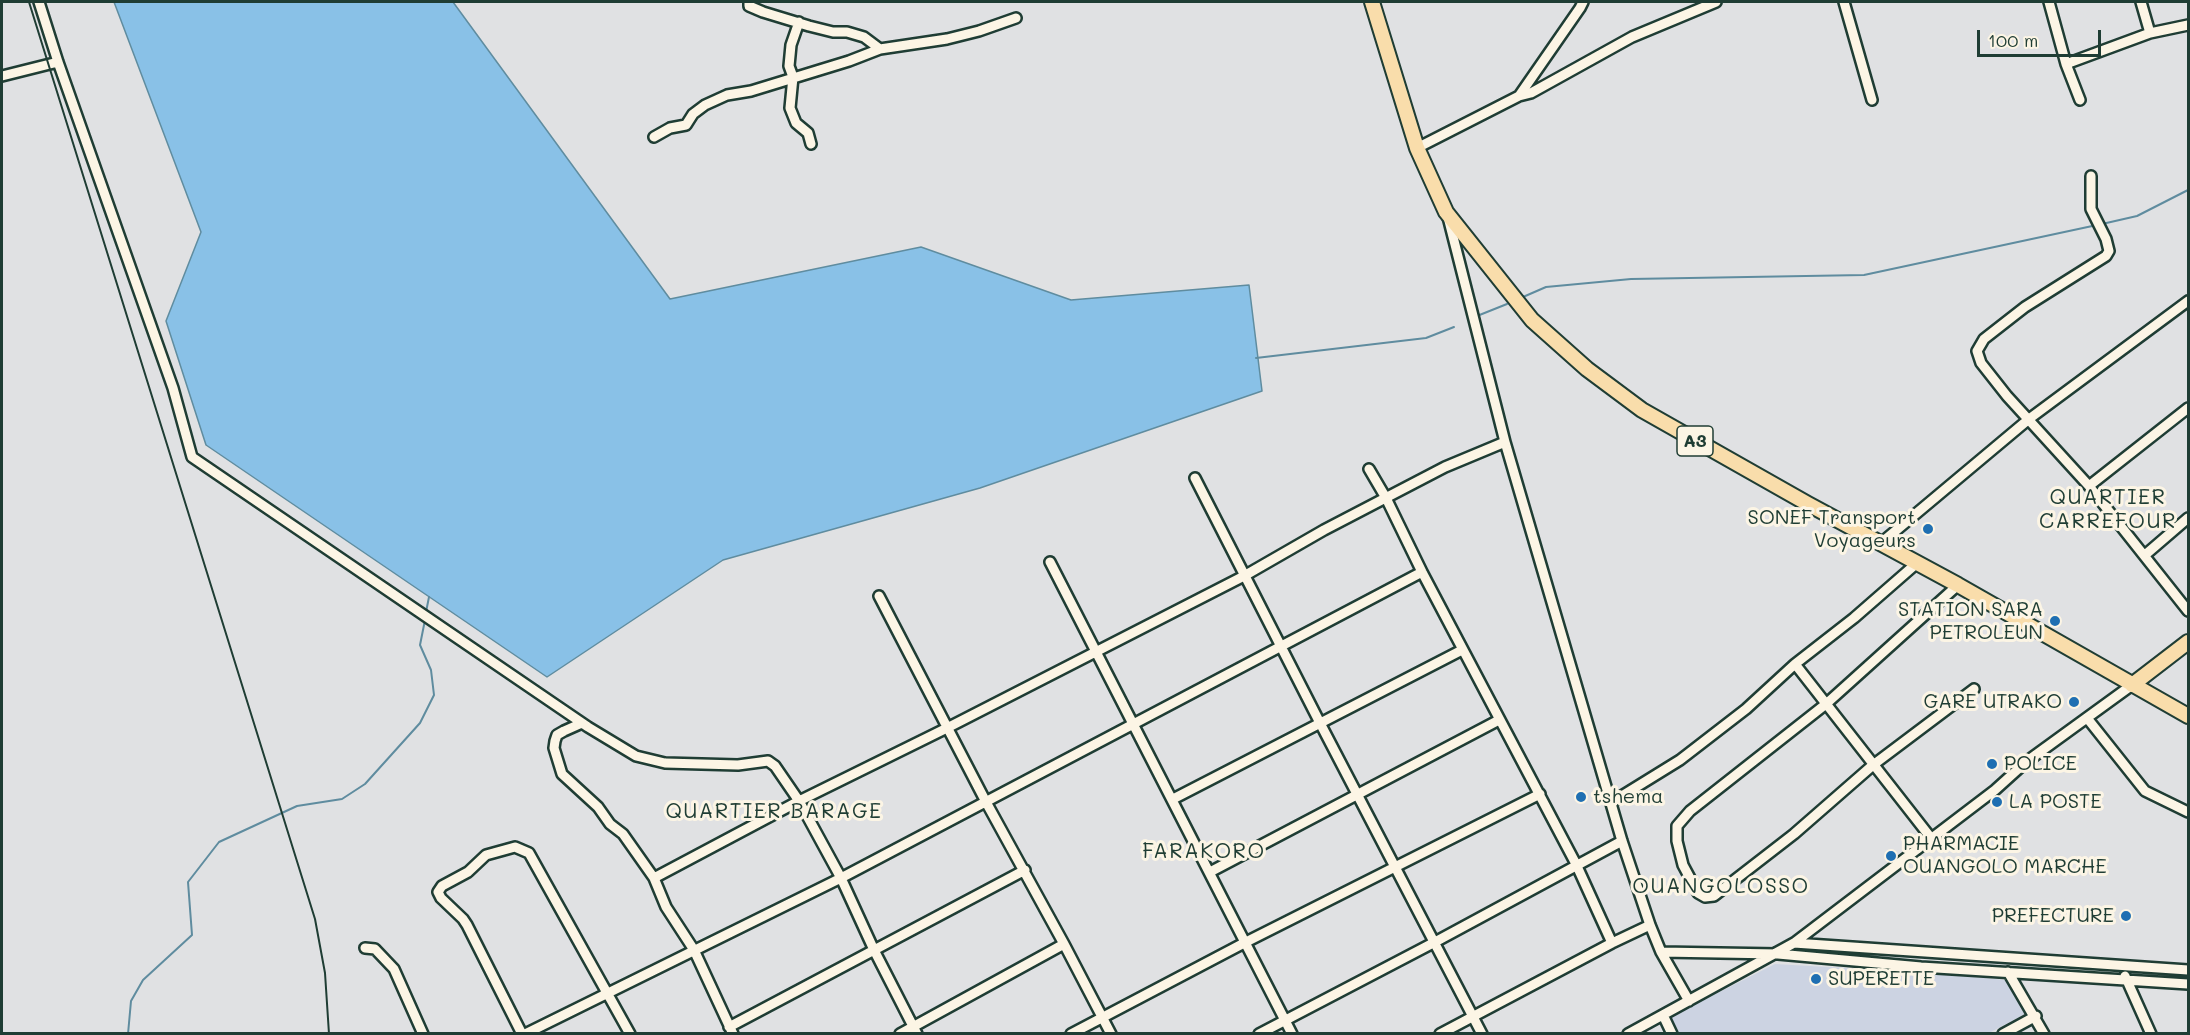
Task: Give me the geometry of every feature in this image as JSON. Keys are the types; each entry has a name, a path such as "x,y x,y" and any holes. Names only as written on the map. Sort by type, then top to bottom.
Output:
{"highway":[{"name":"A3","path":"1372,2 1417,148 1446,212 1532,320 1587,369 1642,410 1959,585 2188,716"},
{"path":"2132,685 2188,642"}],"street":[{"path":"39,2 173,388 192,457 582,723 636,756 665,763 738,765 768,760 775,766 799,801 841,878 874,950 915,1030"},
{"path":"749,2 749,6 763,12 833,32 847,32 864,37 880,49"},
{"path":"1519,96 1583,2"},
{"path":"1417,148 1519,96 1531,93 1632,37 1716,2"},
{"path":"1844,2 1872,100"},
{"path":"2049,2 2066,64 2080,99"},
{"path":"2141,2 2150,33"},
{"path":"654,137 670,129 686,125 693,114 705,105 727,95 751,91 880,49 947,39 1016,18"},
{"path":"799,22 791,45 789,66 793,77 790,108 796,123 808,133 811,144"},
{"path":"2066,64 2150,33 2188,25"},
{"path":"2,76 58,62"},
{"path":"2091,176 2091,209 2106,239 2109,251 2106,256 2025,307 1984,339 1977,351 1981,363 2007,396 2089,486 2188,611"},
{"path":"1446,212 1505,442 1622,840 1661,952 1689,1001"},
{"path":"1881,543 2029,419 2188,301"},
{"path":"2089,486 2188,408"},
{"path":"654,878 799,801 1244,576 1445,467 1505,442"},
{"path":"1369,469 1576,864 1612,943"},
{"path":"1195,478 1482,1034"},
{"path":"2145,555 2188,518"},
{"path":"1050,562 1292,1034"},
{"path":"1612,802 1680,760 1746,709 1795,664 1854,618 1917,562"},
{"path":"630,1034 608,992 529,853 515,847 486,855 468,872 442,886 438,892 441,898 464,919 523,1034 608,992 841,878 1422,572"},
{"path":"1959,585 1826,704 1690,811 1677,826 1677,841 1683,865 1698,893 1705,897 1714,896 1794,834 1873,765 1974,689"},
{"path":"879,596 986,802 1025,870 1111,1034"},
{"path":"1173,799 1462,650"},
{"path":"1795,664 1931,838"},
{"path":"1628,1034 1778,954 1794,943 1995,790 2026,762 2132,685"},
{"path":"2087,718 2145,791 2188,812"},
{"path":"1210,872 1499,720"},
{"path":"582,723 557,735 554,748 562,774 598,807 610,824 622,834 654,878 669,912 694,950 731,1030 874,950 1025,870"},
{"path":"1071,1034 1246,942 1540,794"},
{"path":"1258,1034 1435,942 1622,840"},
{"path":"1440,1034 1650,925"},
{"path":"1794,943 2188,970"},
{"path":"900,1034 915,1030 1064,944"},
{"path":"365,948 375,949 394,969 423,1034"},
{"path":"1661,952 1778,954 1921,967 2188,984"},
{"path":"2121,966 2151,1034"},
{"path":"2008,972 2036,1016 2044,1034"},
{"path":"1663,1015 1672,1034"},
{"path":"2003,1034 2036,1016"}],"shaded area":[{"path":"1775,964 1931,973 2005,980 2027,1013 1987,1034 1679,1033 1670,1017"}],"water":[{"path":"114,2 453,2 670,299 921,247 1071,300 1249,285 1262,391 980,488 723,560 547,677 206,445 166,321 201,232"}],"waterway":[{"path":"2102,224 2137,216 2188,190"},
{"path":"1523,297 1546,287 1631,279 1864,275 2097,225"},
{"path":"1477,316 1507,304"},
{"path":"1256,358 1426,338 1454,327"},
{"path":"426,612 429,597"},
{"path":"128,1034 131,1001 143,980 192,935 188,882 219,842 297,806 342,799 365,784 420,723 434,695 431,670 420,645 425,620"}],"railway":[{"path":"29,2 315,919 325,973 329,1034"}],"place":[{"name":"SONEF Transport Voyageurs","path":"1928,529"},
{"name":"STATION SARA PETROLEUN","path":"2055,621"},
{"name":"GARE UTRAKO","path":"2074,702"},
{"name":"POLICE","path":"1992,764"},
{"name":"tshema","path":"1581,797"},
{"name":"LA POSTE","path":"1997,802"},
{"name":"PHARMACIE OUANGOLO MARCHE","path":"1891,856"},
{"name":"PREFECTURE","path":"2126,916"},
{"name":"SUPERETTE","path":"1816,979"}],"district":[{"name":"QUARTIER CARREFOUR","path":"2108,510"},
{"name":"QUARTIER BARAGE","path":"774,812"},
{"name":"FARAKORO","path":"1204,852"},
{"name":"OUANGOLOSSO","path":"1721,887"}]}
